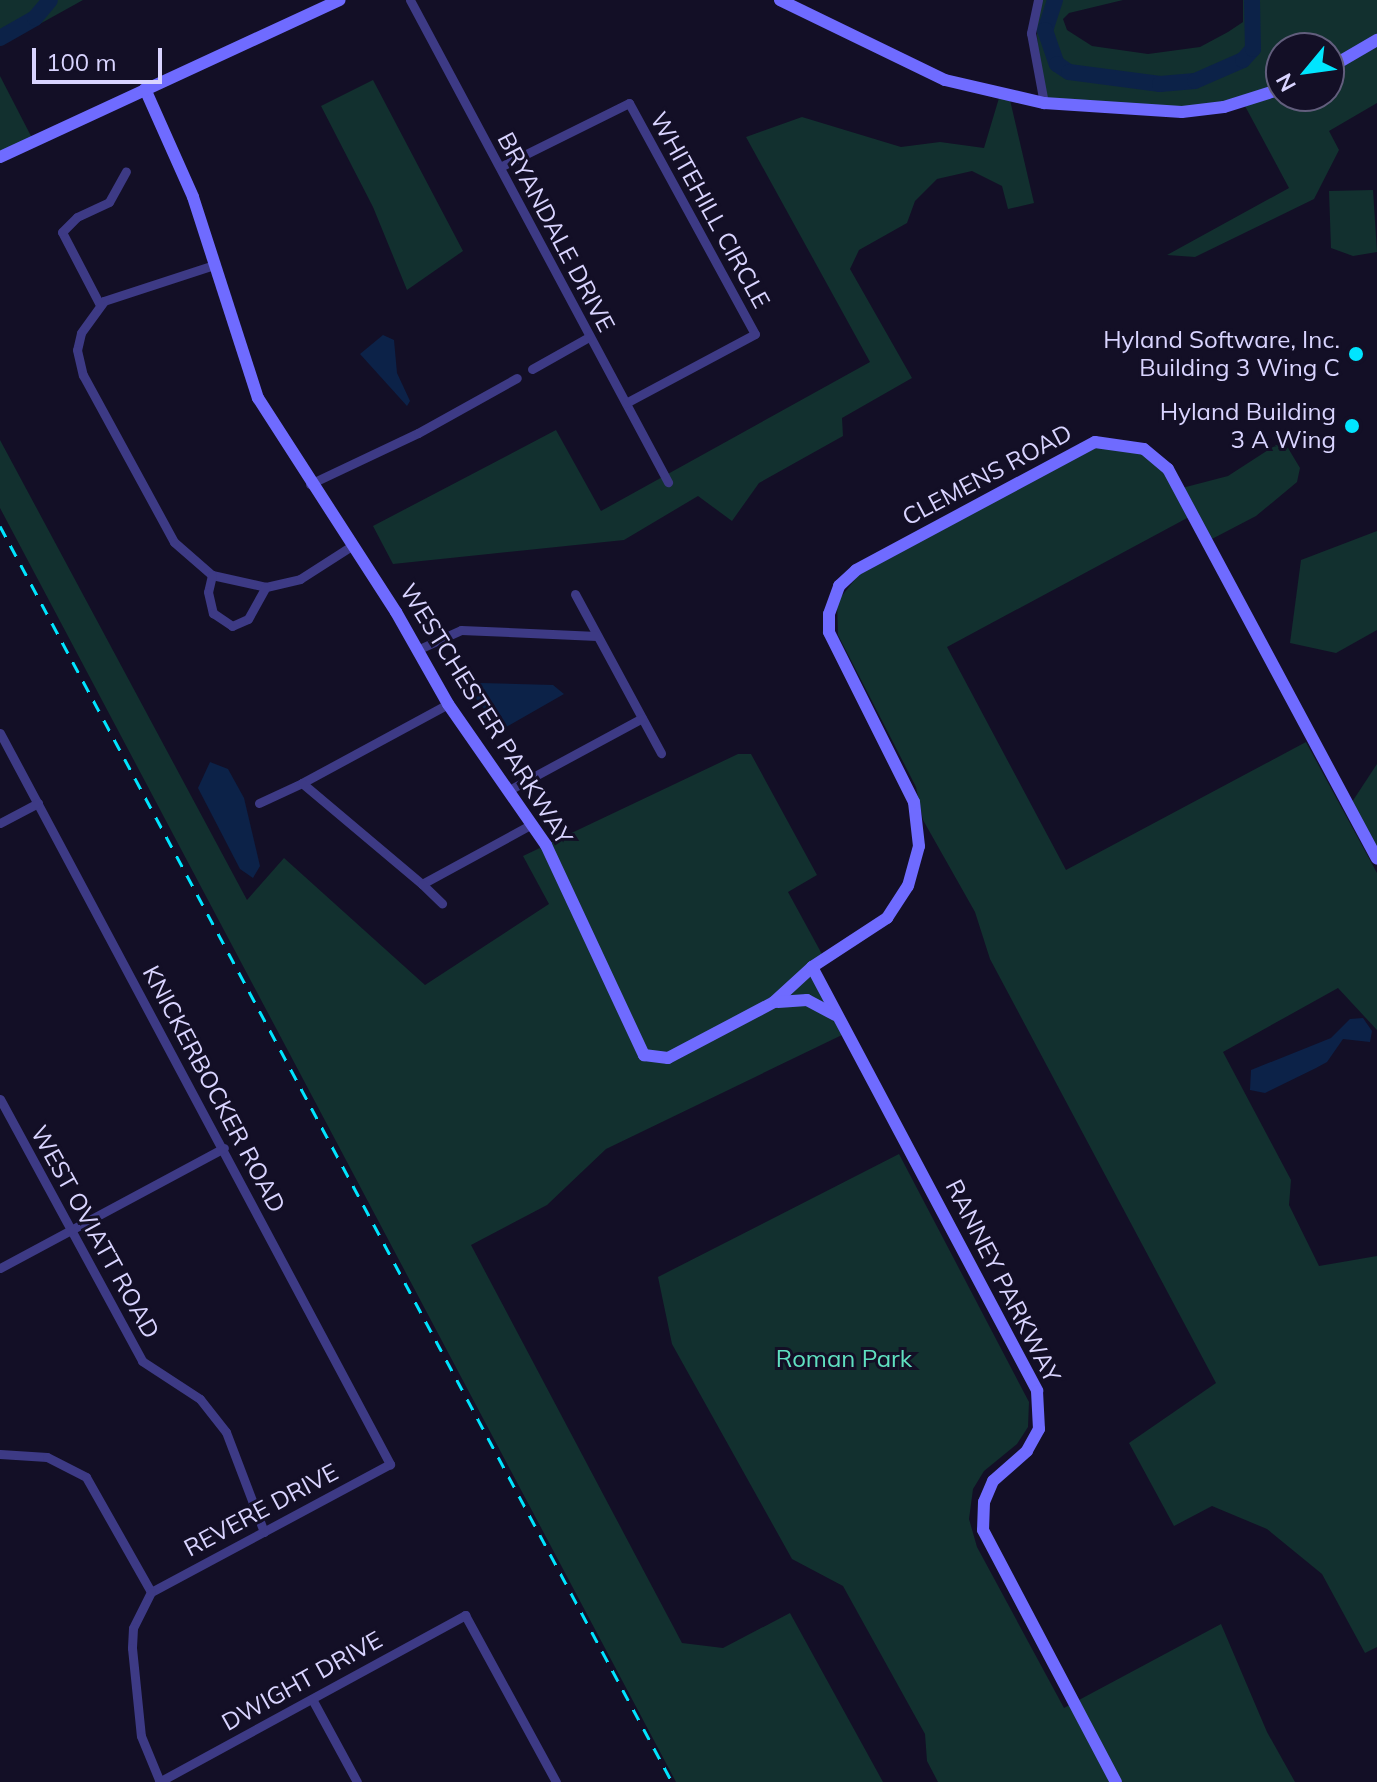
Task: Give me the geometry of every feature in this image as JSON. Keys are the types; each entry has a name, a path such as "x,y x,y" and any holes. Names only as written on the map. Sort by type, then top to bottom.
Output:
{"street":[{"path":"0,157 340,0"},
{"name":"BRYANDALE DRIVE","path":"410,0 668,482"},
{"path":"780,0 945,80 1044,103 1182,112 1224,107 1265,94"},
{"path":"1038,0 1031,33 1044,103"},
{"path":"1345,59 1377,40"},
{"name":"WESTCHESTER PARKWAY","path":"145,89 189,186 258,398 310,484 353,545 448,704 532,824 644,1055 668,1058 774,1002 812,967 872,931 900,902 915,869 918,822"},
{"name":"WHITEHILL CIRCLE","path":"500,167 629,103 755,334 626,403"},
{"path":"100,305 62,232 77,217 109,202 126,171"},
{"path":"214,265 120,293 100,305 81,333 77,350 83,375 174,542 212,575 266,587 300,579 353,545"},
{"path":"532,369 589,337"},
{"path":"310,484 418,433 517,378"},
{"name":"CLEMENS ROAD","path":"918,822 906,782 829,632 838,588 856,570 1095,442 1109,441 1144,449 1168,469 1377,859"},
{"path":"212,575 209,602 224,624 248,619 266,587"},
{"path":"575,594 661,753"},
{"path":"417,650 461,630 597,636"},
{"path":"259,803 448,704"},
{"path":"509,790 642,718"},
{"name":"KNICKERBOCKER ROAD","path":"0,733 390,1464"},
{"path":"302,783 442,903"},
{"path":"0,823 38,803"},
{"path":"422,884 532,824"},
{"name":"RANNEY PARKWAY","path":"812,967 1037,1391 1039,1429 1027,1451 993,1481 984,1502 983,1530 1116,1782"},
{"path":"774,1002 807,1000 841,1021"},
{"name":"WEST OVIATT ROAD","path":"0,1099 142,1361 200,1399 220,1422 264,1532"},
{"path":"0,1268 224,1148"},
{"path":"0,1454 47,1457 86,1477 151,1592 133,1628 132,1648 141,1736 159,1782"},
{"name":"REVERE DRIVE","path":"151,1592 390,1464"},
{"name":"DWIGHT DRIVE","path":"159,1782 465,1615 556,1782"},
{"path":"312,1699 357,1782"}],"green space":[{"path":"0,0 83,0 0,46"},
{"path":"1035,0 1123,0 1069,13 1063,19 1067,30 1092,46 1148,54 1200,47 1228,32 1243,22 1243,0 1377,0 1377,103 1329,131 1339,150 1314,199 1195,257 1167,255 1289,188 1245,106 1161,116 1041,106"},
{"path":"0,76 32,138 0,153"},
{"path":"373,80 463,251 407,290 373,207 321,106"},
{"path":"999,98 1010,100 1034,203 1008,209 1002,186 972,171 937,179 915,201 907,223 859,250 850,269 912,378 842,418 843,436 759,483 732,521 698,496 624,540 393,564 373,526 556,430 601,511 870,362 746,137 802,117 901,147 940,142 984,148"},
{"path":"1373,190 1377,252 1353,256 1331,248 1329,191"},
{"path":"0,440 247,900 284,858 425,985 549,904 523,856 738,754 751,754 817,875 788,892 823,956 806,966 844,1034 606,1149 547,1205 471,1245 682,1643 723,1648 790,1613 883,1782 676,1782 0,508"},
{"path":"1276,445 1288,448 1300,468 1297,482 1256,516 1210,540 1182,488 1228,476"},
{"path":"1095,447 1142,453 1165,472 1189,517 947,647 1066,870 1306,742 1377,873 1377,1030 1338,988 1223,1052 1291,1180 1289,1205 1319,1266 1377,1256 1377,1647 1365,1653 1322,1574 1267,1529 1212,1506 1174,1526 1129,1443 1216,1383 990,959 975,912 923,820 916,787 838,635 837,602 860,573"},
{"path":"1377,531 1377,630 1336,653 1290,643 1301,560"},
{"path":"1377,764 1377,848 1352,802"},
{"name":"Roman Park","path":"899,1154 1029,1402 1028,1427 1017,1444 984,1471 973,1489 969,1519 977,1547 1064,1708 1221,1624 1267,1732 1295,1782 938,1782 927,1761 925,1734 843,1586 792,1559 672,1344 658,1277"}],"water":[{"path":"383,335 394,340 397,373 410,401 407,406 360,354"},
{"path":"480,683 553,685 564,694 501,730 474,696 474,687"},
{"path":"210,762 228,769 244,798 260,866 253,878 240,869 198,788"},
{"path":"1363,1018 1372,1031 1370,1042 1343,1039 1327,1062 1265,1093 1250,1090 1251,1070 1331,1038 1350,1019"}],"waterway":[{"path":"0,38 35,18 50,0"},
{"path":"1055,0 1045,30 1057,64 1069,72 1160,84 1195,81 1243,60 1253,49 1252,0"}],"railway":[{"path":"0,526 672,1782"}],"place":[{"name":"Hyland Software, Inc. Building 3 Wing C","path":"1356,354"},
{"name":"Hyland Building 3 A Wing","path":"1352,426"}]}
